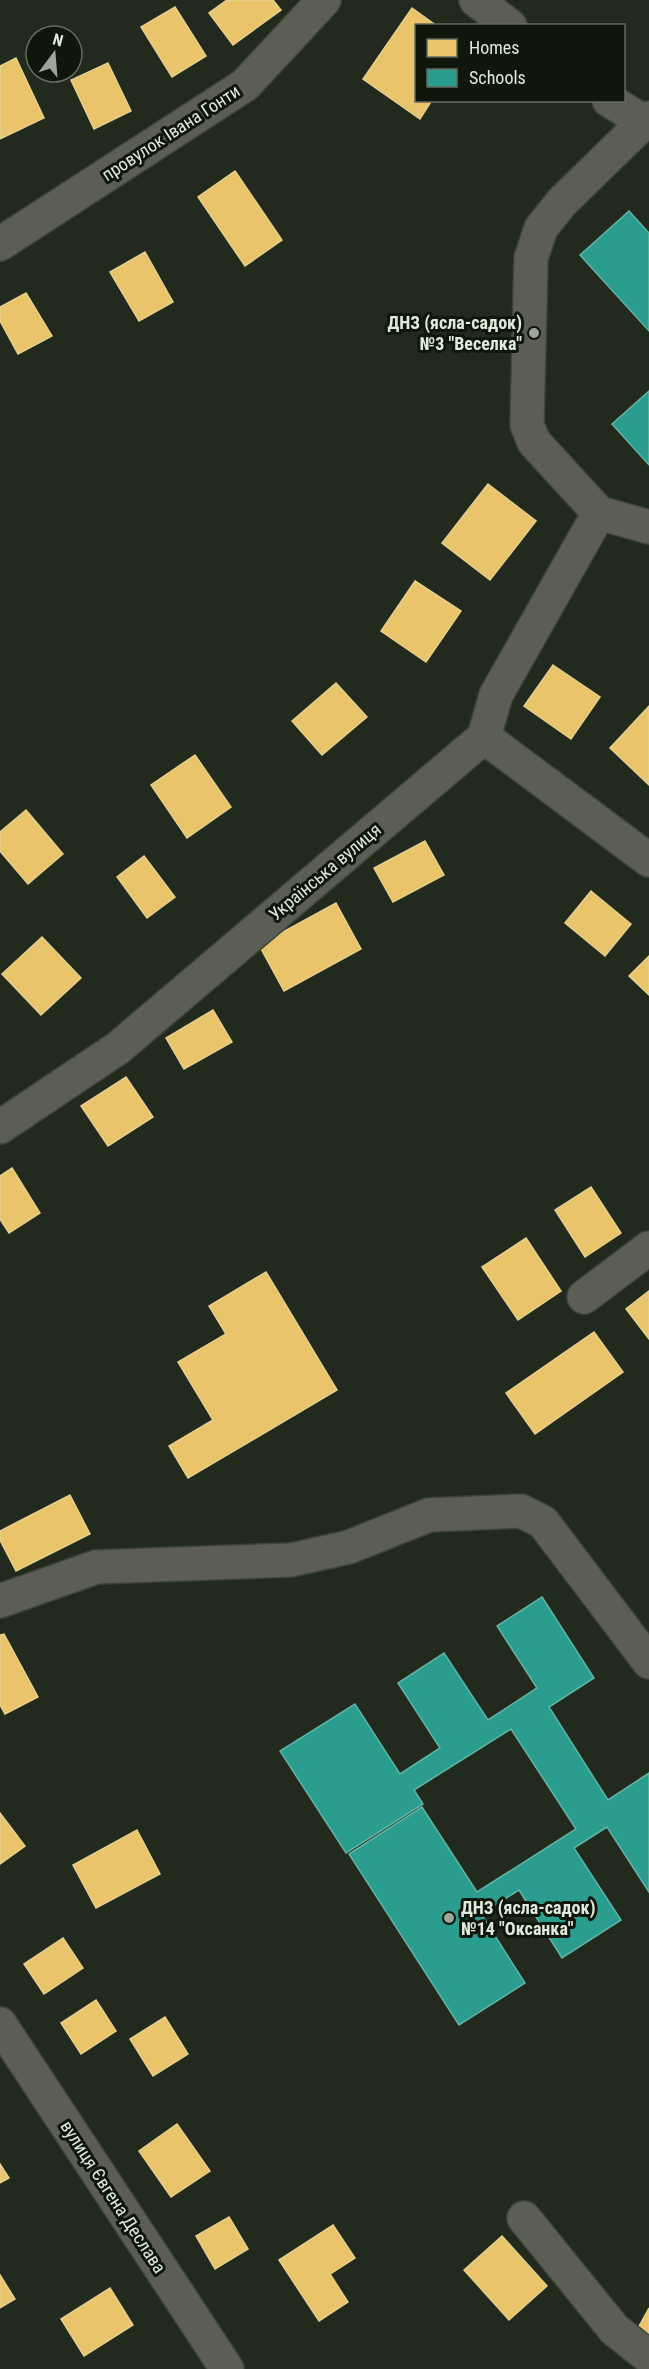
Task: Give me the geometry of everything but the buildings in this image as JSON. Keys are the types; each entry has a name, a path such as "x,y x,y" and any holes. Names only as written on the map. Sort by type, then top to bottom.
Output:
{"street":[{"name":"провулок Івана Гонти","path":"0,244 245,85 324,0"},
{"path":"476,0 507,24"},
{"path":"613,102 646,120 562,202 541,228 531,258 527,425 534,442 599,513 649,527"},
{"path":"599,513 496,695 484,737 649,860"},
{"name":"Українська вулиця","path":"0,1126 118,1048 484,737"},
{"path":"584,1298 649,1248"},
{"path":"0,1601 96,1567 291,1560 349,1547 429,1515 521,1511 543,1522 649,1662"},
{"name":"вулиця Євгена Деслава","path":"0,2024 227,2369"},
{"path":"524,2218 614,2329 649,2357"}],"place":[{"name":"ДНЗ (ясла-садок) №3 \"Веселка\"","path":"534,333"},
{"name":"ДНЗ (ясла-садок) №14 \"Оксанка\"","path":"449,1918"}]}
